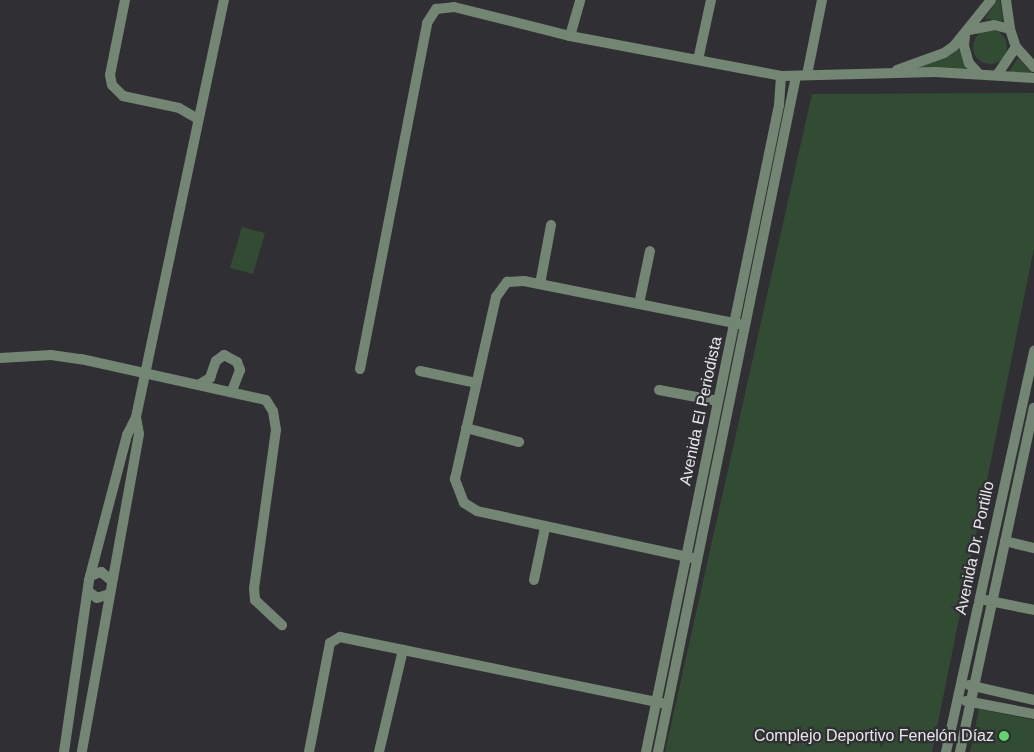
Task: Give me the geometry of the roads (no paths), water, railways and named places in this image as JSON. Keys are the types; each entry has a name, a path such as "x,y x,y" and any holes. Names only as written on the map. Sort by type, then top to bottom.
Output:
{"street":[{"path":"126,0 110,75 112,85 123,96 178,108 198,119"},
{"path":"64,752 90,576 127,435 136,417 224,0"},
{"path":"570,36 580,0"},
{"path":"698,60 711,0"},
{"path":"807,75 822,0"},
{"path":"886,73 944,53 967,33 991,0"},
{"path":"1006,0 1010,29 1016,47 1034,67"},
{"path":"360,369 427,24 436,9 454,8 570,36 781,76 886,73 979,74 1034,78"},
{"path":"967,33 994,25 1010,29"},
{"path":"967,33 964,46 969,63 979,74"},
{"path":"997,75 1016,47"},
{"name":"Avenida El Periodista","path":"646,752 718,401 739,324 779,105 781,76"},
{"path":"658,752 697,559 739,324 796,76"},
{"path":"540,284 551,225"},
{"path":"639,304 650,251"},
{"path":"697,559 545,528 477,511 464,503 455,479 496,298 501,288 507,282 540,284 739,324"},
{"name":"Avenida Dr. Portillo","path":"946,752 1034,351"},
{"path":"0,358 51,355 145,372 266,400 273,411 276,430 254,588 255,600 282,625"},
{"path":"200,384 210,378 216,361 224,355 236,362 240,370 232,391"},
{"path":"420,371 476,384"},
{"path":"659,390 718,401"},
{"name":"Avenida Dr. Portillo","path":"960,752 1034,408"},
{"path":"82,752 139,434 136,417"},
{"path":"466,428 519,442"},
{"path":"534,580 545,528"},
{"path":"1005,541 1034,548"},
{"path":"90,576 102,572 112,581"},
{"path":"88,591 97,598 109,594"},
{"path":"980,599 1034,610"},
{"path":"309,752 330,643 340,637 668,704"},
{"path":"379,752 403,650"},
{"path":"961,682 1034,700"},
{"path":"958,699 1034,714"}],"place":[{"name":"Complejo Deportivo Fenelón Díaz","path":"1004,736"}]}
